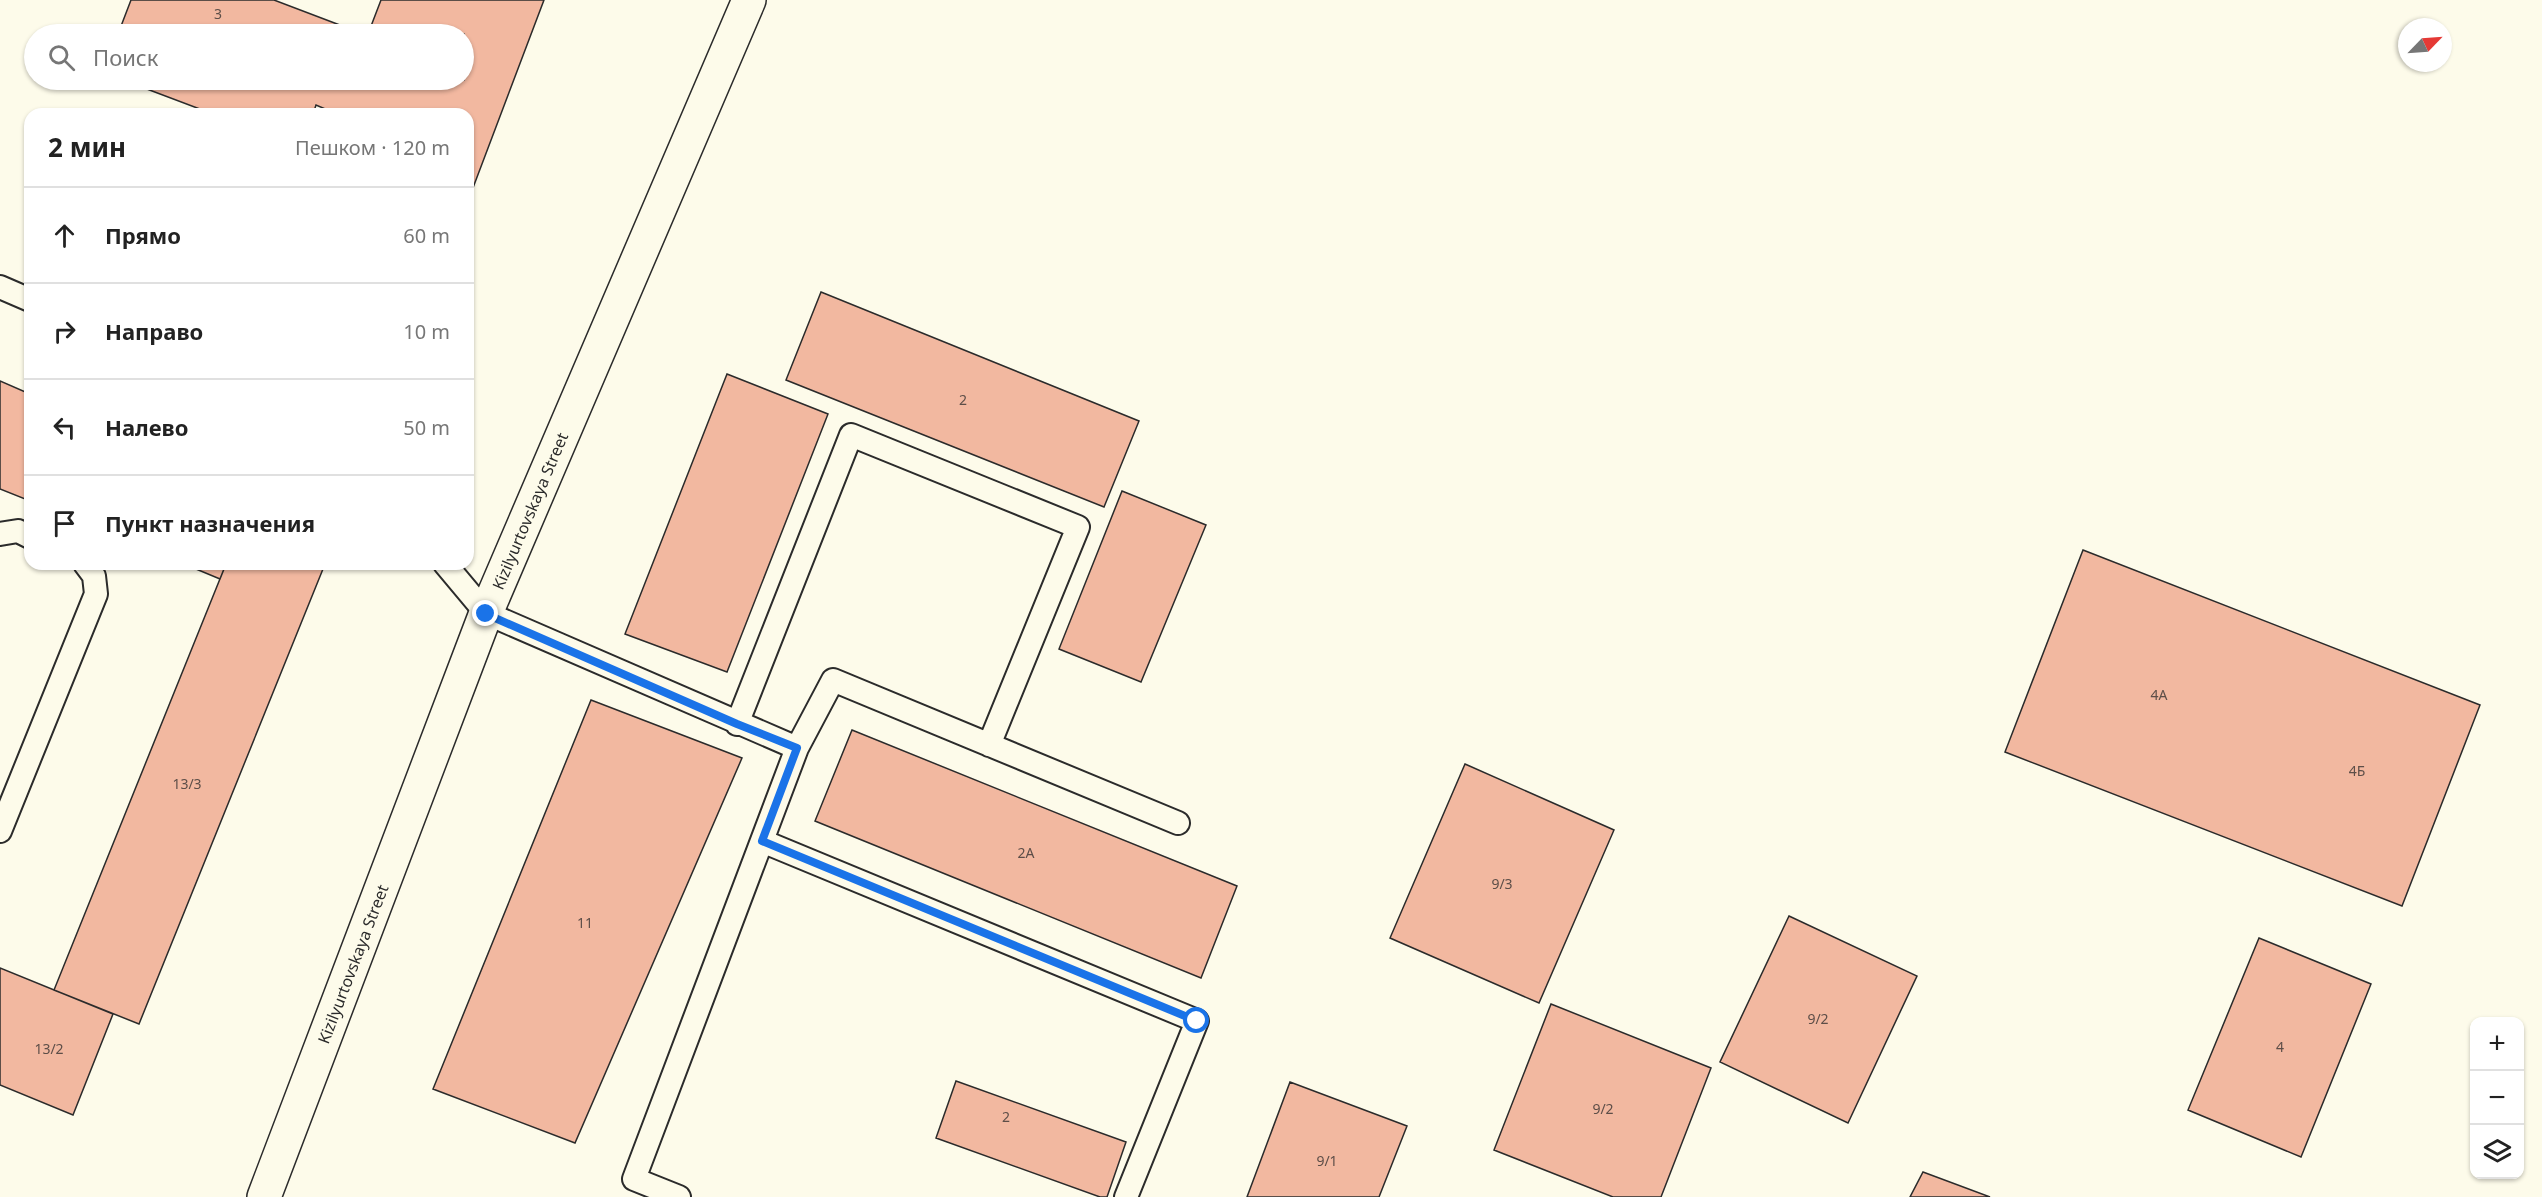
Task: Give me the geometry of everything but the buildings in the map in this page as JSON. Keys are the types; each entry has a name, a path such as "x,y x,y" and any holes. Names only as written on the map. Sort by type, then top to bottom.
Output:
{"street":[{"name":"Kizilyurtovskaya Street","path":"264,1197 486,614 749,0"}],"lane":[{"path":"0,287 24,297"},
{"path":"737,724 851,435 1078,527 989,745"},
{"path":"0,534 18,531 24,534"},
{"path":"0,831 96,594 94,576 90,570"},
{"path":"451,570 486,614 797,748"},
{"path":"679,1197 634,1179 797,748 833,680 1178,823"},
{"path":"762,841 1197,1021 1126,1197"}],"route":[{"path":"486,614 797,748 762,841 1197,1021"}]}
